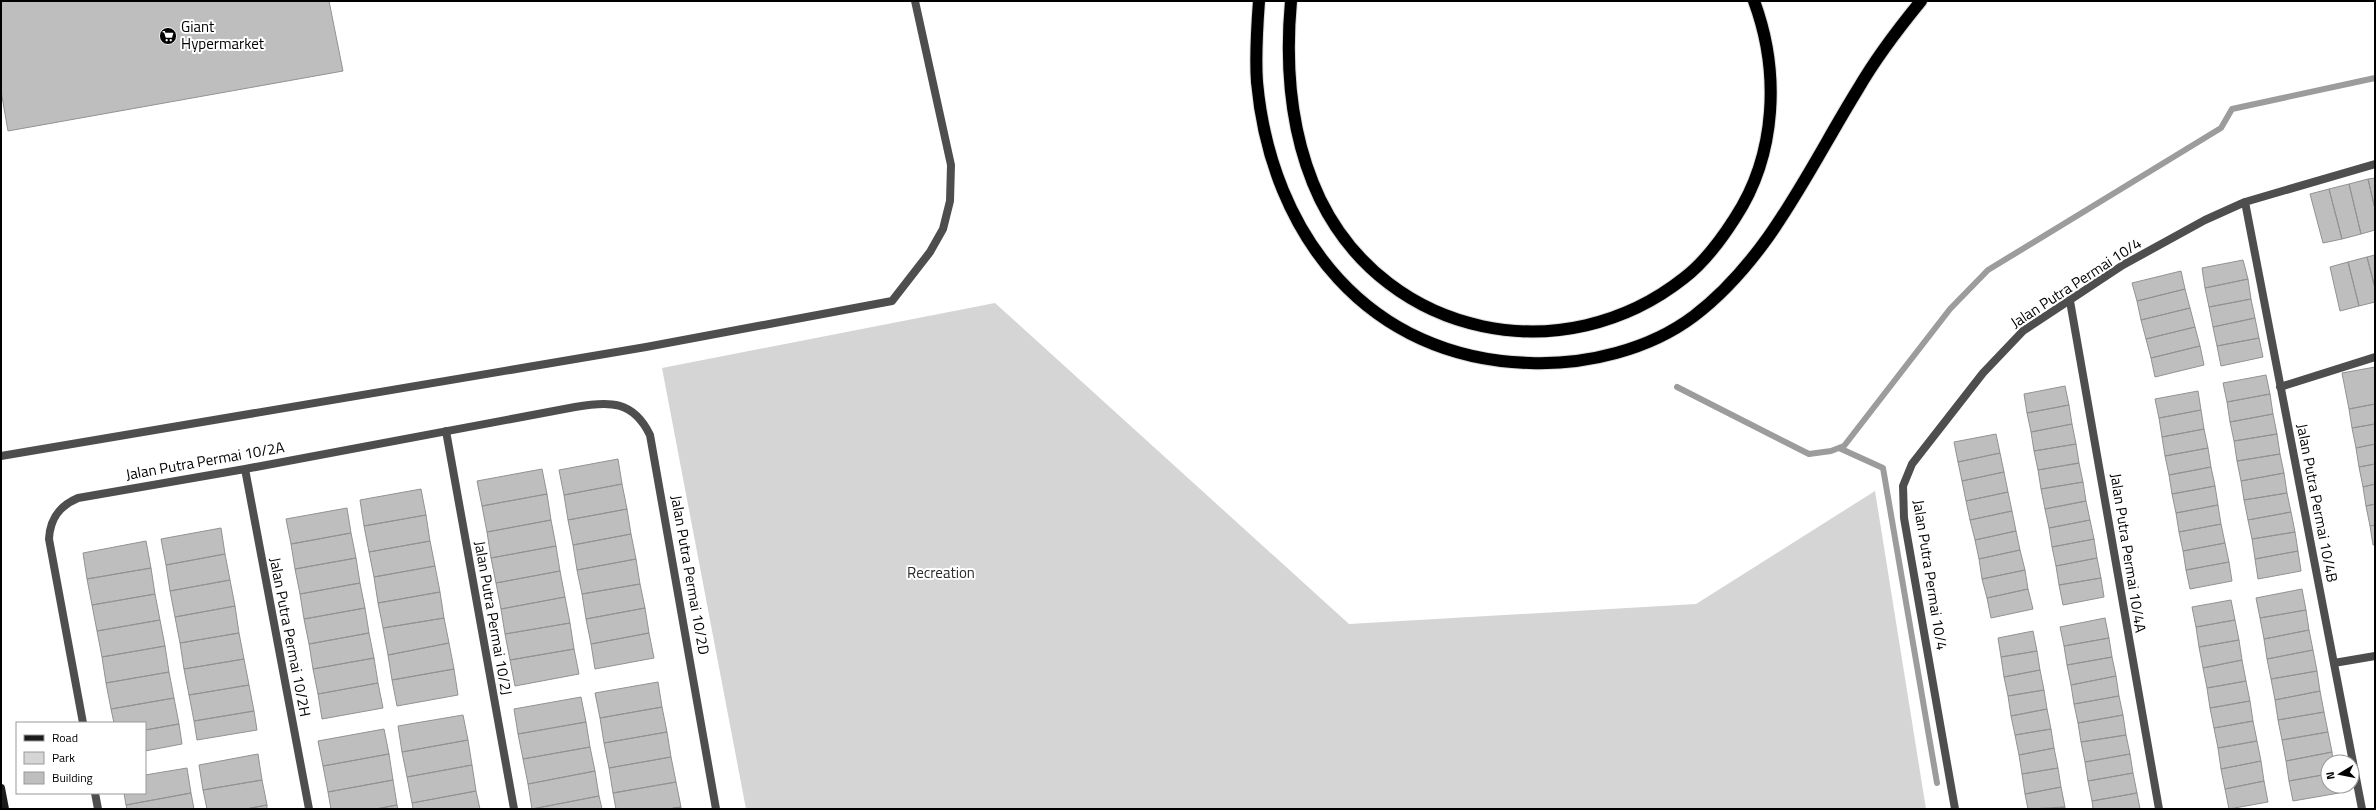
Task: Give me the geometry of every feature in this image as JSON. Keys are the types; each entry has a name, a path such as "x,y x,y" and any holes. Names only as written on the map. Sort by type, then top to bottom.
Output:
{"highway":[{"path":"1259,1 1256,53 1257,82 1268,142 1278,180 1288,203 1305,235 1329,269 1356,297 1385,319 1430,344 1470,357 1506,363 1547,364 1593,358 1636,346 1667,332 1693,316 1711,301 1767,239 1806,180 1858,88 1921,1"},
{"path":"1291,1 1288,32 1290,82 1297,127 1302,151 1315,184 1334,222 1363,259 1382,279 1421,305 1468,323 1517,332 1569,329 1618,316 1640,307 1685,278 1719,242 1743,205 1753,184 1762,160 1771,112 1769,63 1761,20 1754,1"}],"main road":[{"path":"1,788 5,809"}],"street":[{"path":"1,456 646,347 892,301 930,252 943,229 950,201 951,165 915,1"},
{"name":"Jalan Putra Permai 10/4","path":"1955,809 1904,518 1903,486 1912,464 1983,373 2023,331 2123,265 2205,220 2245,202 2375,164"},
{"name":"Jalan Putra Permai 10/4B","path":"2245,202 2362,809"},
{"name":"Jalan Putra Permai 10/4A","path":"2070,300 2093,424 2126,632 2159,809"},
{"path":"2280,387 2375,357"},
{"name":"Jalan Putra Permai 10/2D","path":"575,407 599,403 619,405 634,412 644,423 650,434 716,809"},
{"name":"Jalan Putra Permai 10/2A","path":"83,722 49,545 50,528 54,518 67,502 78,498 245,469 575,407"},
{"name":"Jalan Putra Permai 10/2J","path":"446,431 514,809"},
{"name":"Jalan Putra Permai 10/2H","path":"245,469 309,809"},
{"path":"2334,663 2375,656"},
{"path":"95,794 98,809"}],"green space":[{"name":"Recreation","path":"995,303 1349,624 1696,604 1875,491 1926,809 746,809 662,368"}],"building":[{"name":"Giant Hypermarket","path":"1,1 329,1 343,71 8,131 1,91"},
{"path":"2375,178 2375,209 2368,179"},
{"path":"2368,179 2375,209 2375,230 2361,234 2349,184"},
{"path":"2349,184 2361,234 2342,239 2329,189"},
{"path":"2329,189 2342,239 2323,243 2310,194"},
{"path":"2375,255 2375,288 2367,257"},
{"path":"2367,257 2375,288 2375,302 2359,306 2348,262"},
{"path":"2243,260 2248,279 2205,288 2202,268"},
{"path":"2348,262 2359,306 2340,311 2330,267"},
{"path":"2181,271 2185,289 2137,301 2132,283"},
{"path":"2248,279 2251,299 2209,307 2205,288"},
{"path":"2185,289 2190,308 2141,320 2137,301"},
{"path":"2251,299 2255,318 2213,327 2209,307"},
{"path":"2190,308 2195,327 2146,339 2141,320"},
{"path":"2255,318 2259,338 2217,346 2213,327"},
{"path":"2195,327 2200,346 2151,358 2146,339"},
{"path":"2259,338 2263,357 2221,366 2217,346"},
{"path":"2200,346 2204,365 2155,377 2151,358"},
{"path":"2375,367 2375,404 2349,409 2342,373"},
{"path":"2266,375 2270,394 2227,402 2223,383"},
{"path":"2065,386 2069,405 2027,413 2024,394"},
{"path":"2198,391 2201,410 2159,418 2155,399"},
{"path":"2270,394 2273,414 2230,422 2227,402"},
{"path":"2375,404 2375,424 2352,428 2349,409"},
{"path":"2069,405 2072,424 2031,432 2027,413"},
{"path":"2201,410 2204,429 2162,437 2159,418"},
{"path":"2273,414 2277,434 2234,441 2230,422"},
{"path":"2072,424 2076,444 2034,451 2031,432"},
{"path":"2375,424 2375,444 2356,448 2352,428"},
{"path":"2204,429 2208,448 2165,456 2162,437"},
{"path":"1996,434 2000,453 1958,462 1954,442"},
{"path":"2277,434 2280,454 2237,461 2234,441"},
{"path":"2076,444 2079,463 2038,470 2034,451"},
{"path":"2375,444 2375,464 2359,467 2356,448"},
{"path":"2208,448 2211,467 2169,475 2165,456"},
{"path":"2000,453 2004,472 1962,481 1958,462"},
{"path":"2280,454 2284,473 2241,481 2237,461"},
{"path":"618,459 622,484 564,495 559,470"},
{"path":"2079,463 2083,482 2041,489 2038,470"},
{"path":"2375,464 2375,484 2363,487 2359,467"},
{"path":"2211,467 2215,486 2172,494 2169,475"},
{"path":"542,469 547,494 482,506 477,481"},
{"path":"2004,472 2008,492 1966,501 1962,481"},
{"path":"2284,473 2287,493 2244,500 2241,481"},
{"path":"2083,482 2086,501 2045,509 2041,489"},
{"path":"622,484 627,509 568,520 564,495"},
{"path":"2375,484 2375,504 2366,506 2363,487"},
{"path":"2215,486 2218,505 2176,513 2172,494"},
{"path":"421,489 426,515 364,526 360,500"},
{"path":"2008,492 2012,511 1970,520 1966,501"},
{"path":"2287,493 2291,512 2248,520 2244,500"},
{"path":"547,494 551,520 487,532 482,506"},
{"path":"2086,501 2090,520 2049,528 2045,509"},
{"path":"2375,504 2375,525 2370,526 2366,506"},
{"path":"2218,505 2221,524 2179,532 2176,513"},
{"path":"347,508 351,533 291,544 286,519"},
{"path":"627,509 631,534 573,545 568,520"},
{"path":"2012,511 2016,531 1975,540 1970,520"},
{"path":"2291,512 2295,532 2252,539 2248,520"},
{"path":"426,515 430,541 369,552 364,526"},
{"path":"551,520 556,546 491,558 487,532"},
{"path":"2090,520 2094,539 2052,547 2049,528"},
{"path":"2221,524 2225,543 2183,551 2179,532"},
{"path":"2375,525 2375,545 2373,545 2370,526"},
{"path":"221,528 225,554 166,565 161,539"},
{"path":"2016,531 2020,550 1979,559 1975,540"},
{"path":"2295,532 2298,551 2255,559 2252,539"},
{"path":"351,533 356,558 295,569 291,544"},
{"path":"631,534 636,559 577,570 573,545"},
{"path":"2094,539 2097,558 2056,566 2052,547"},
{"path":"146,541 151,568 87,579 83,553"},
{"path":"430,541 435,566 374,577 369,552"},
{"path":"2225,543 2229,562 2186,570 2183,551"},
{"path":"556,546 560,571 496,583 491,558"},
{"path":"2020,550 2025,570 1982,579 1979,559"},
{"path":"2298,551 2301,571 2258,579 2255,559"},
{"path":"225,554 230,580 170,591 166,565"},
{"path":"356,558 360,583 300,594 295,569"},
{"path":"2097,558 2101,578 2059,585 2056,566"},
{"path":"636,559 640,584 582,594 577,570"},
{"path":"2229,562 2232,581 2190,589 2186,570"},
{"path":"435,566 440,592 378,603 374,577"},
{"path":"151,568 155,594 92,605 87,579"},
{"path":"2025,570 2028,589 1987,598 1982,579"},
{"path":"560,571 565,597 501,609 496,583"},
{"path":"2101,578 2104,597 2063,605 2059,585"},
{"path":"230,580 235,606 175,617 170,591"},
{"path":"360,583 365,608 304,619 300,594"},
{"path":"640,584 645,608 586,619 582,594"},
{"path":"2028,589 2033,609 1991,618 1987,598"},
{"path":"2302,589 2306,610 2260,618 2256,598"},
{"path":"440,592 444,618 383,628 378,603"},
{"path":"155,594 160,620 97,631 92,605"},
{"path":"565,597 570,623 505,634 501,609"},
{"path":"2231,600 2235,620 2196,627 2192,607"},
{"path":"235,606 239,633 180,643 175,617"},
{"path":"365,608 369,633 309,644 304,619"},
{"path":"645,608 649,633 591,644 586,619"},
{"path":"2306,610 2309,630 2264,639 2260,618"},
{"path":"444,618 449,643 388,655 383,628"},
{"path":"2105,618 2109,638 2064,646 2060,627"},
{"path":"160,620 165,646 102,657 97,631"},
{"path":"2235,620 2239,640 2199,647 2196,627"},
{"path":"570,623 574,649 510,660 505,634"},
{"path":"2309,630 2313,650 2267,659 2264,639"},
{"path":"2033,631 2037,651 2001,657 1998,638"},
{"path":"239,633 244,659 184,669 180,643"},
{"path":"369,633 374,658 313,669 309,644"},
{"path":"649,633 654,658 595,669 591,644"},
{"path":"2109,638 2112,657 2067,665 2064,646"},
{"path":"2239,640 2242,660 2203,668 2199,647"},
{"path":"449,643 454,669 392,680 388,655"},
{"path":"165,646 169,672 106,683 102,657"},
{"path":"574,649 579,674 515,686 510,660"},
{"path":"2313,650 2317,671 2271,679 2267,659"},
{"path":"2037,651 2040,670 2004,677 2001,657"},
{"path":"2112,657 2116,676 2071,685 2067,665"},
{"path":"374,658 378,683 318,694 313,669"},
{"path":"244,659 249,685 189,695 184,669"},
{"path":"2242,660 2246,681 2207,688 2203,668"},
{"path":"454,669 458,695 397,706 392,680"},
{"path":"2040,670 2044,690 2008,696 2004,677"},
{"path":"2317,671 2320,691 2275,700 2271,679"},
{"path":"169,672 174,698 111,709 106,683"},
{"path":"2116,676 2119,696 2074,704 2071,685"},
{"path":"2246,681 2250,701 2210,708 2207,688"},
{"path":"658,682 662,707 600,718 595,693"},
{"path":"378,683 383,708 322,719 318,694"},
{"path":"249,685 254,711 194,721 189,695"},
{"path":"2044,690 2047,709 2011,716 2008,696"},
{"path":"2320,691 2324,712 2278,720 2275,700"},
{"path":"2119,696 2123,715 2078,723 2074,704"},
{"path":"581,697 586,722 518,734 514,709"},
{"path":"174,698 179,724 146,730 146,722 114,722 111,709"},
{"path":"2250,701 2253,721 2214,728 2210,708"},
{"path":"662,707 667,732 604,743 600,718"},
{"path":"2047,709 2051,729 2015,735 2011,716"},
{"path":"254,711 257,730 197,740 194,721"},
{"path":"2324,712 2328,732 2282,740 2278,720"},
{"path":"463,715 468,740 402,752 398,726"},
{"path":"2123,715 2126,735 2081,742 2078,723"},
{"path":"2253,721 2257,741 2218,748 2214,728"},
{"path":"586,722 590,747 523,759 518,734"},
{"path":"179,724 182,744 146,751 146,730"},
{"path":"384,729 389,754 323,766 318,741"},
{"path":"2051,729 2054,748 2019,755 2015,735"},
{"path":"667,732 671,757 609,768 604,743"},
{"path":"2328,732 2332,752 2286,761 2282,740"},
{"path":"2126,735 2130,754 2085,762 2081,742"},
{"path":"468,740 472,765 407,777 402,752"},
{"path":"2257,741 2261,761 2221,769 2218,748"},
{"path":"590,747 595,771 528,784 523,759"},
{"path":"2054,748 2058,768 2022,774 2019,755"},
{"path":"2332,752 2332,754 2322,754"},
{"path":"258,754 262,780 203,790 199,765"},
{"path":"389,754 393,780 328,792 323,766"},
{"path":"2130,754 2133,773 2088,781 2085,762"},
{"path":"2320,754 2320,775 2289,781 2286,761"},
{"path":"671,757 676,782 613,793 609,768"},
{"path":"2261,761 2264,781 2225,789 2221,769"},
{"path":"472,765 476,791 412,803 407,777"},
{"path":"187,768 191,793 126,805 124,794 146,794 146,775"},
{"path":"2058,768 2061,787 2025,794 2022,774"},
{"path":"595,771 599,796 532,809 528,784"},
{"path":"2133,773 2137,793 2092,801 2088,781"},
{"path":"2320,775 2320,794 2333,794 2293,801 2289,781"},
{"path":"262,780 267,805 246,809 207,809 203,790"},
{"path":"393,780 397,805 376,809 331,809 328,792"},
{"path":"2264,781 2268,802 2229,809 2225,789"},
{"path":"676,782 681,807 668,809 616,809 613,793"},
{"path":"2061,787 2065,807 2028,809 2025,794"},
{"path":"476,791 480,809 413,809 412,803"},
{"path":"191,793 194,809 127,809 126,805"},
{"path":"2137,793 2140,809 2093,809 2092,801"},
{"path":"599,796 602,809 532,809"},
{"path":"267,805 267,809 246,809"},
{"path":"397,805 398,809 376,809"},
{"path":"681,807 681,809 668,809"},
{"path":"2065,807 2065,809 2052,809"}],"waterway":[{"path":"1677,387 1809,454 1831,451 1844,446 1950,309 1988,270 2221,128 2232,109 2375,78"},
{"path":"1839,448 1883,468 1937,783"}],"place":[{"name":"Giant Hypermarket","path":"168,36"}]}
